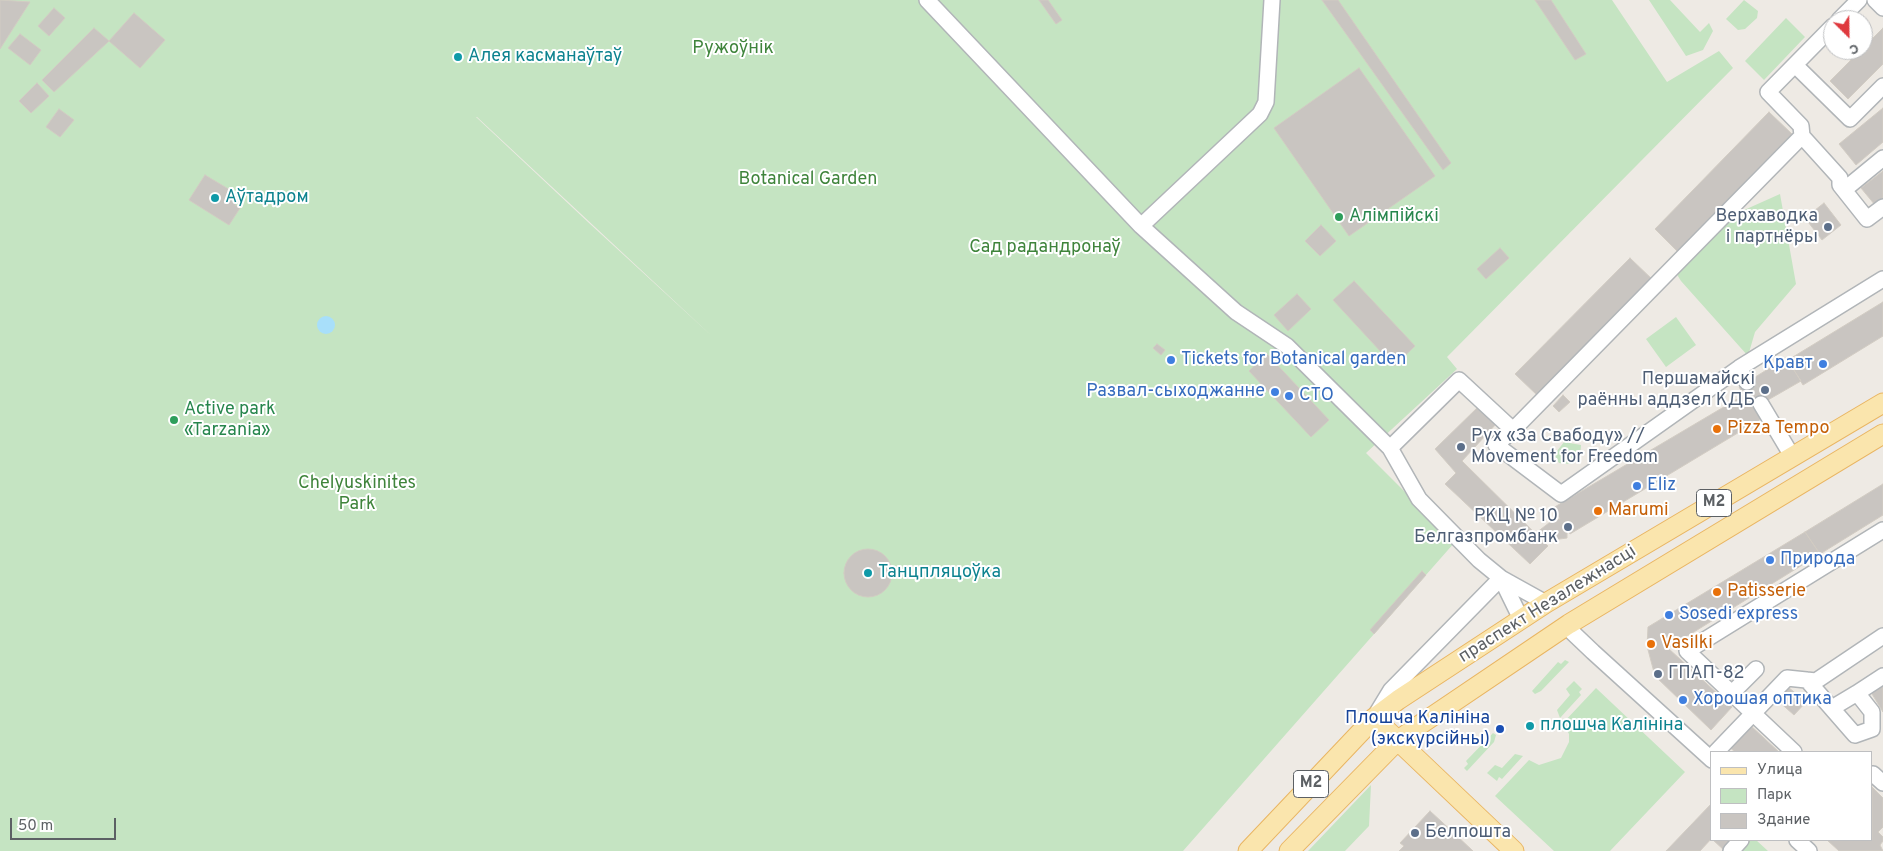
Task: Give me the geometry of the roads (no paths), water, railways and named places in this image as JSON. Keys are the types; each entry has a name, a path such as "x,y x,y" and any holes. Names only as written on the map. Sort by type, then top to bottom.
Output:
{"main road":[{"name":"праспект Незалежнасці","path":"1248,851 1374,718 1546,603 1883,403"},
{"name":"праспект Незалежнасці","path":"1289,851 1397,741 1569,624 1883,434"},
{"path":"1374,718 1514,851"}],"street":[{"path":"927,0 1141,226 1236,312 1287,346 1390,448 1419,499 1500,578 1546,603"},
{"path":"1141,226 1260,114 1266,102 1272,0"},
{"path":"1849,10 1859,0"},
{"path":"1875,0 1883,8"},
{"path":"1823,36 1768,92 1801,126 1802,136 1840,178 1840,186 1868,219 1883,207"},
{"path":"1795,65 1850,119 1883,86"},
{"path":"1802,136 1513,430 1496,445 1562,494 1739,368 1883,279"},
{"path":"1844,190 1883,158"},
{"path":"1739,368 1747,382"},
{"path":"1390,448 1459,380 1513,430"},
{"path":"1761,404 1792,456"},
{"path":"1793,751 1752,715 1687,651 1883,530"},
{"path":"1500,578 1521,619"},
{"path":"1374,718 1391,690 1500,578"},
{"path":"1569,624 1572,632 1593,652 1710,755"},
{"path":"1718,751 1787,678 1816,681 1883,636"},
{"path":"1731,694 1756,669"},
{"path":"1832,708 1883,676"},
{"path":"1807,680 1855,735 1872,729 1872,712 1857,693"},
{"path":"1731,851 1740,841"},
{"path":"1798,841 1809,851"}],"water":[{"path":"322,316 330,316 335,321 333,332 322,334 317,329 317,321"}],"tunnel":[{"path":"1747,382 1761,404"}],"place":[{"name":"Алея касманаўтаў","path":"458,57"},
{"name":"Аўтадром","path":"215,198"},
{"name":"Алімпійскі","path":"1339,217"},
{"name":"Верхаводка і партнёры","path":"1828,227"},
{"name":"Tickets for Botanical garden","path":"1171,360"},
{"name":"Кравт","path":"1823,364"},
{"name":"Першамайскі раённы аддзел КДБ","path":"1765,390"},
{"name":"Развал-сыходжанне","path":"1275,392"},
{"name":"СТО","path":"1289,396"},
{"name":"Active park «Tarzania»","path":"174,420"},
{"name":"Pizza Tempo","path":"1717,429"},
{"name":"Рух «За Свабоду» // Movement for Freedom","path":"1461,447"},
{"name":"Eliz","path":"1637,486"},
{"name":"Marumi","path":"1598,511"},
{"name":"РКЦ № 10 Белгазпромбанк","path":"1568,527"},
{"name":"Природа","path":"1770,560"},
{"name":"Танцпляцоўка","path":"868,573"},
{"name":"Patisserie","path":"1717,592"},
{"name":"Sosedi express","path":"1669,615"},
{"name":"Vasilki","path":"1651,644"},
{"name":"ГПАП-82","path":"1658,674"},
{"name":"Хорошая оптика","path":"1683,700"},
{"name":"плошча Калініна","path":"1530,726"},
{"name":"Плошча Калініна (экскурсійны)","path":"1500,729"},
{"name":"Белпошта","path":"1415,833"}],"park label":[{"name":"Ружоўнік","path":"733,49"},
{"name":"Botanical Garden","path":"808,180"},
{"name":"Сад радандронаў","path":"1045,248"},
{"name":"Chelyuskinites Park","path":"357,494"}]}
